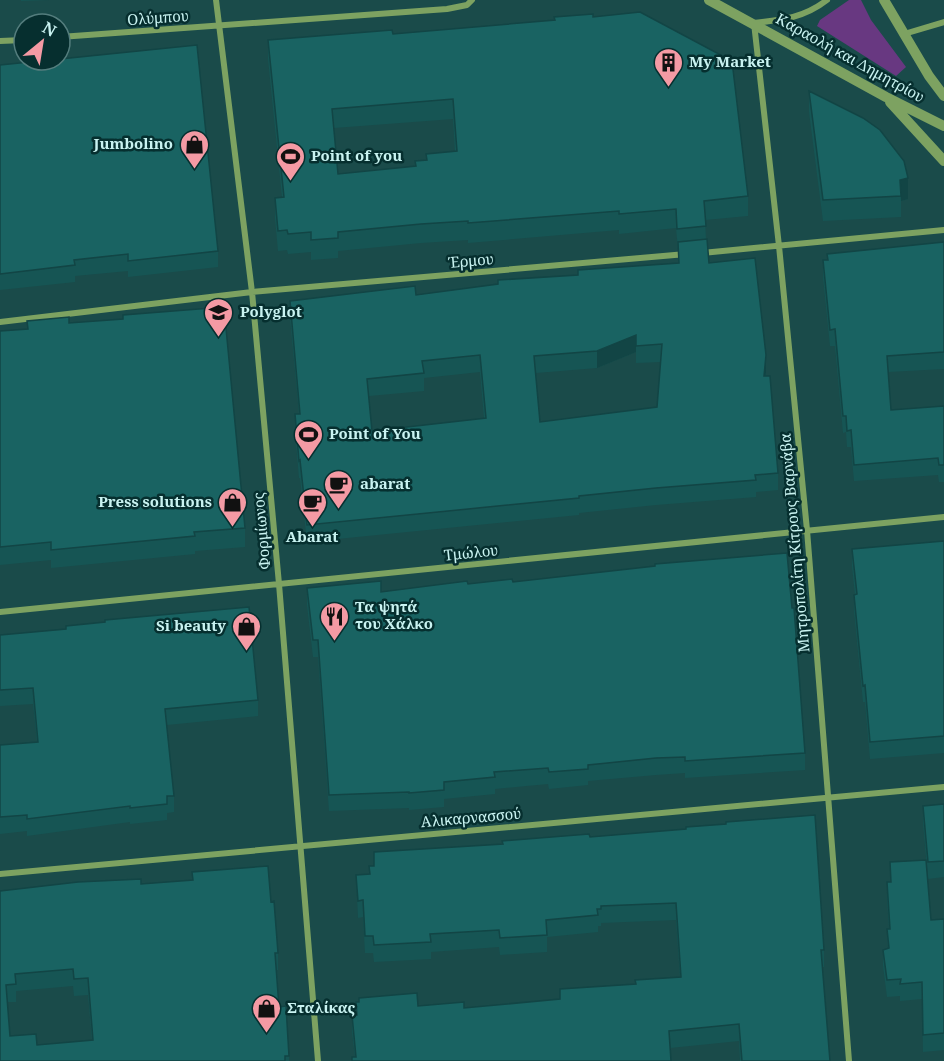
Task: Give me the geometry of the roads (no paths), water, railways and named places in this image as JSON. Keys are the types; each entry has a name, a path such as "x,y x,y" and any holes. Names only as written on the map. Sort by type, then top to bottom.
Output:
{"street":[{"name":"Φορμίωνος","path":"216,0 252,292 279,584 318,1061"},
{"name":"Ολύμπου","path":"72,36 447,9 466,5 472,0"},
{"name":"Καραολή και Δημητρίου","path":"709,0 886,97 944,126"},
{"path":"754,23 790,20 818,7 827,0"},
{"path":"884,0 929,76 944,96"},
{"path":"904,34 944,22"},
{"name":"Μητροπολίτη Κίτρους Βαρνάβα","path":"754,23 807,530 849,1061"},
{"path":"929,76 944,86"},
{"path":"886,97 944,161"},
{"name":"Έρμου","path":"0,322 252,292 944,230"},
{"name":"Τμώλου","path":"0,612 944,517"},
{"name":"Αλικαρνασσού","path":"0,874 944,787"}],"place":[{"name":"My Market","path":"668,88"},
{"name":"Jumbolino","path":"194,170"},
{"name":"Point of you","path":"290,182"},
{"name":"Polyglot","path":"219,338"},
{"name":"Point of You","path":"308,460"},
{"name":"abarat","path":"339,510"},
{"name":"Press solutions","path":"233,528"},
{"name":"Abarat","path":"312,528"},
{"name":"Τα ψητά του Χάλκο","path":"334,642"},
{"name":"Si beauty","path":"247,652"},
{"name":"Σταλίκας","path":"266,1034"}]}
